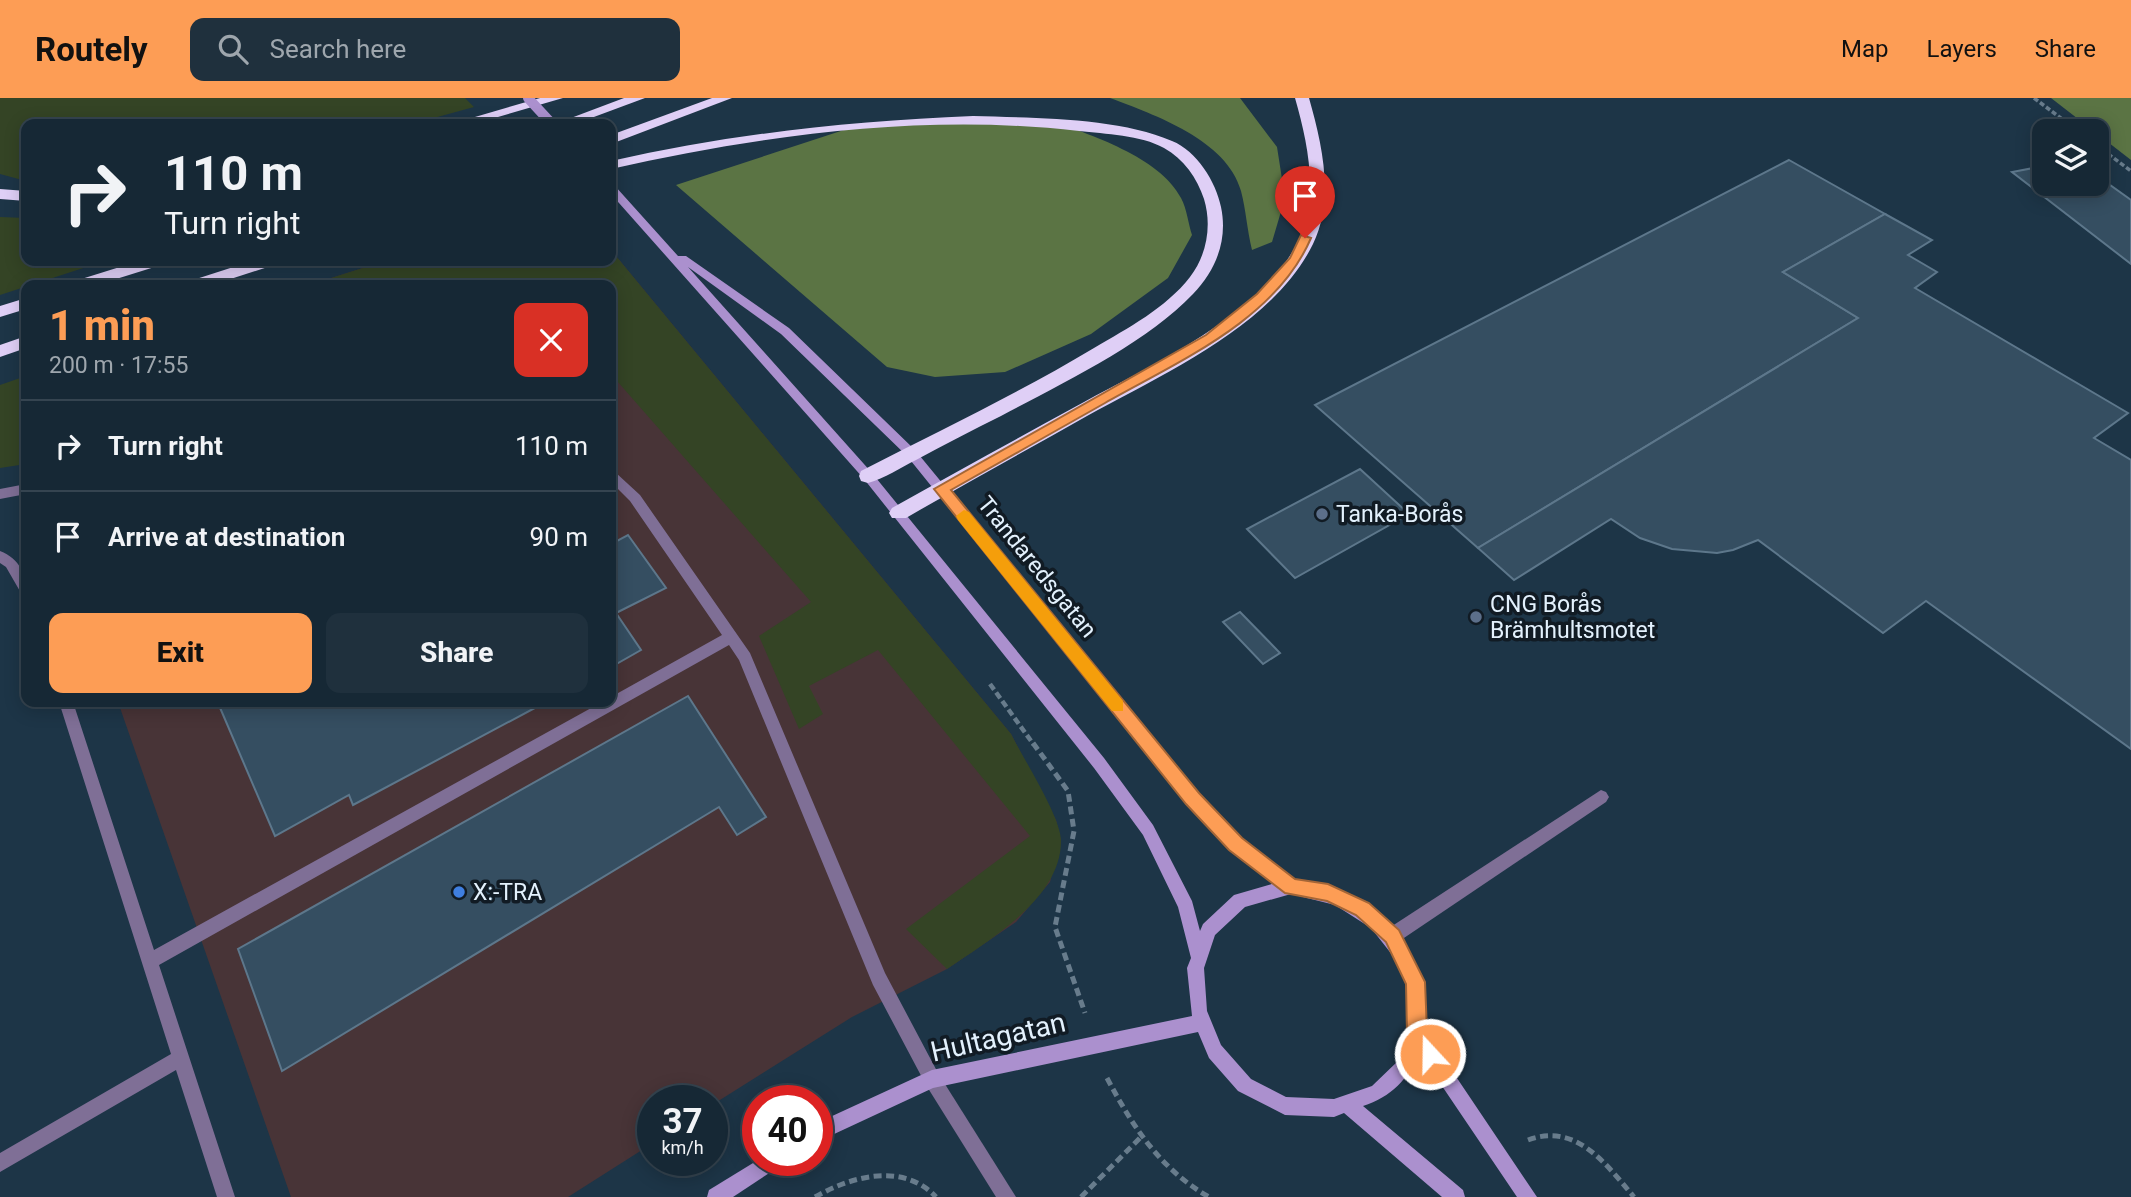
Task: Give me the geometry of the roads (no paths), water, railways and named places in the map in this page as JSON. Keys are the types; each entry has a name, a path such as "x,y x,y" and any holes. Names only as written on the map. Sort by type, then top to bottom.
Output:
{"highway":[{"path":"477,119 556,98"},
{"path":"577,119 638,98"},
{"path":"616,138 725,98"},
{"path":"898,513 1211,338 1261,297 1296,260 1315,216 1318,178 1310,124 1302,98"},
{"path":"616,164 765,130 926,106"},
{"path":"868,476 1063,374 1144,327 1189,290 1215,249 1217,217 1208,188 1189,159 1157,137 1124,120 1090,111"},
{"path":"0,194 21,196"},
{"path":"96,280 140,266"},
{"path":"211,280 253,266"},
{"path":"0,312 21,305"},
{"path":"0,351 21,344"}],"street":[{"path":"528,98 547,119"},
{"name":"Trandaredsgatan","path":"616,194 868,476 1099,763 1148,830 1186,906 1197,954"},
{"name":"Trandaredsgatan","path":"661,243 785,331 911,453 1193,799 1236,844 1291,887"},
{"path":"616,480 635,498 745,657 879,979 932,1079 1007,1197"},
{"path":"0,494 21,490"},
{"path":"0,556 11,563 21,580"},
{"path":"616,701 731,637"},
{"path":"67,707 226,1197"},
{"path":"149,962 606,707"},
{"path":"1392,936 1601,797"},
{"name":"Trandaredsgatan","path":"1291,887 1310,888 1346,899 1379,921 1392,936 1416,982 1419,999 1417,1034 1412,1050 1393,1079 1380,1090 1348,1105 1330,1109 1294,1107 1259,1093 1236,1076 1216,1055 1200,1023 1192,987 1197,954 1214,923 1233,905 1256,892 1291,887"},
{"name":"Hultagatan","path":"833,1125 932,1079 1200,1023"},
{"path":"1417,1034 1528,1197"},
{"path":"0,1163 180,1058"},
{"path":"1348,1105 1456,1197"},
{"path":"716,1197 749,1176"}],"place":[{"name":"Tanka-Borås","path":"1322,514"},
{"name":"CNG Borås Brämhultsmotet","path":"1476,617"},
{"name":"X:-TRA","path":"459,892"}]}
